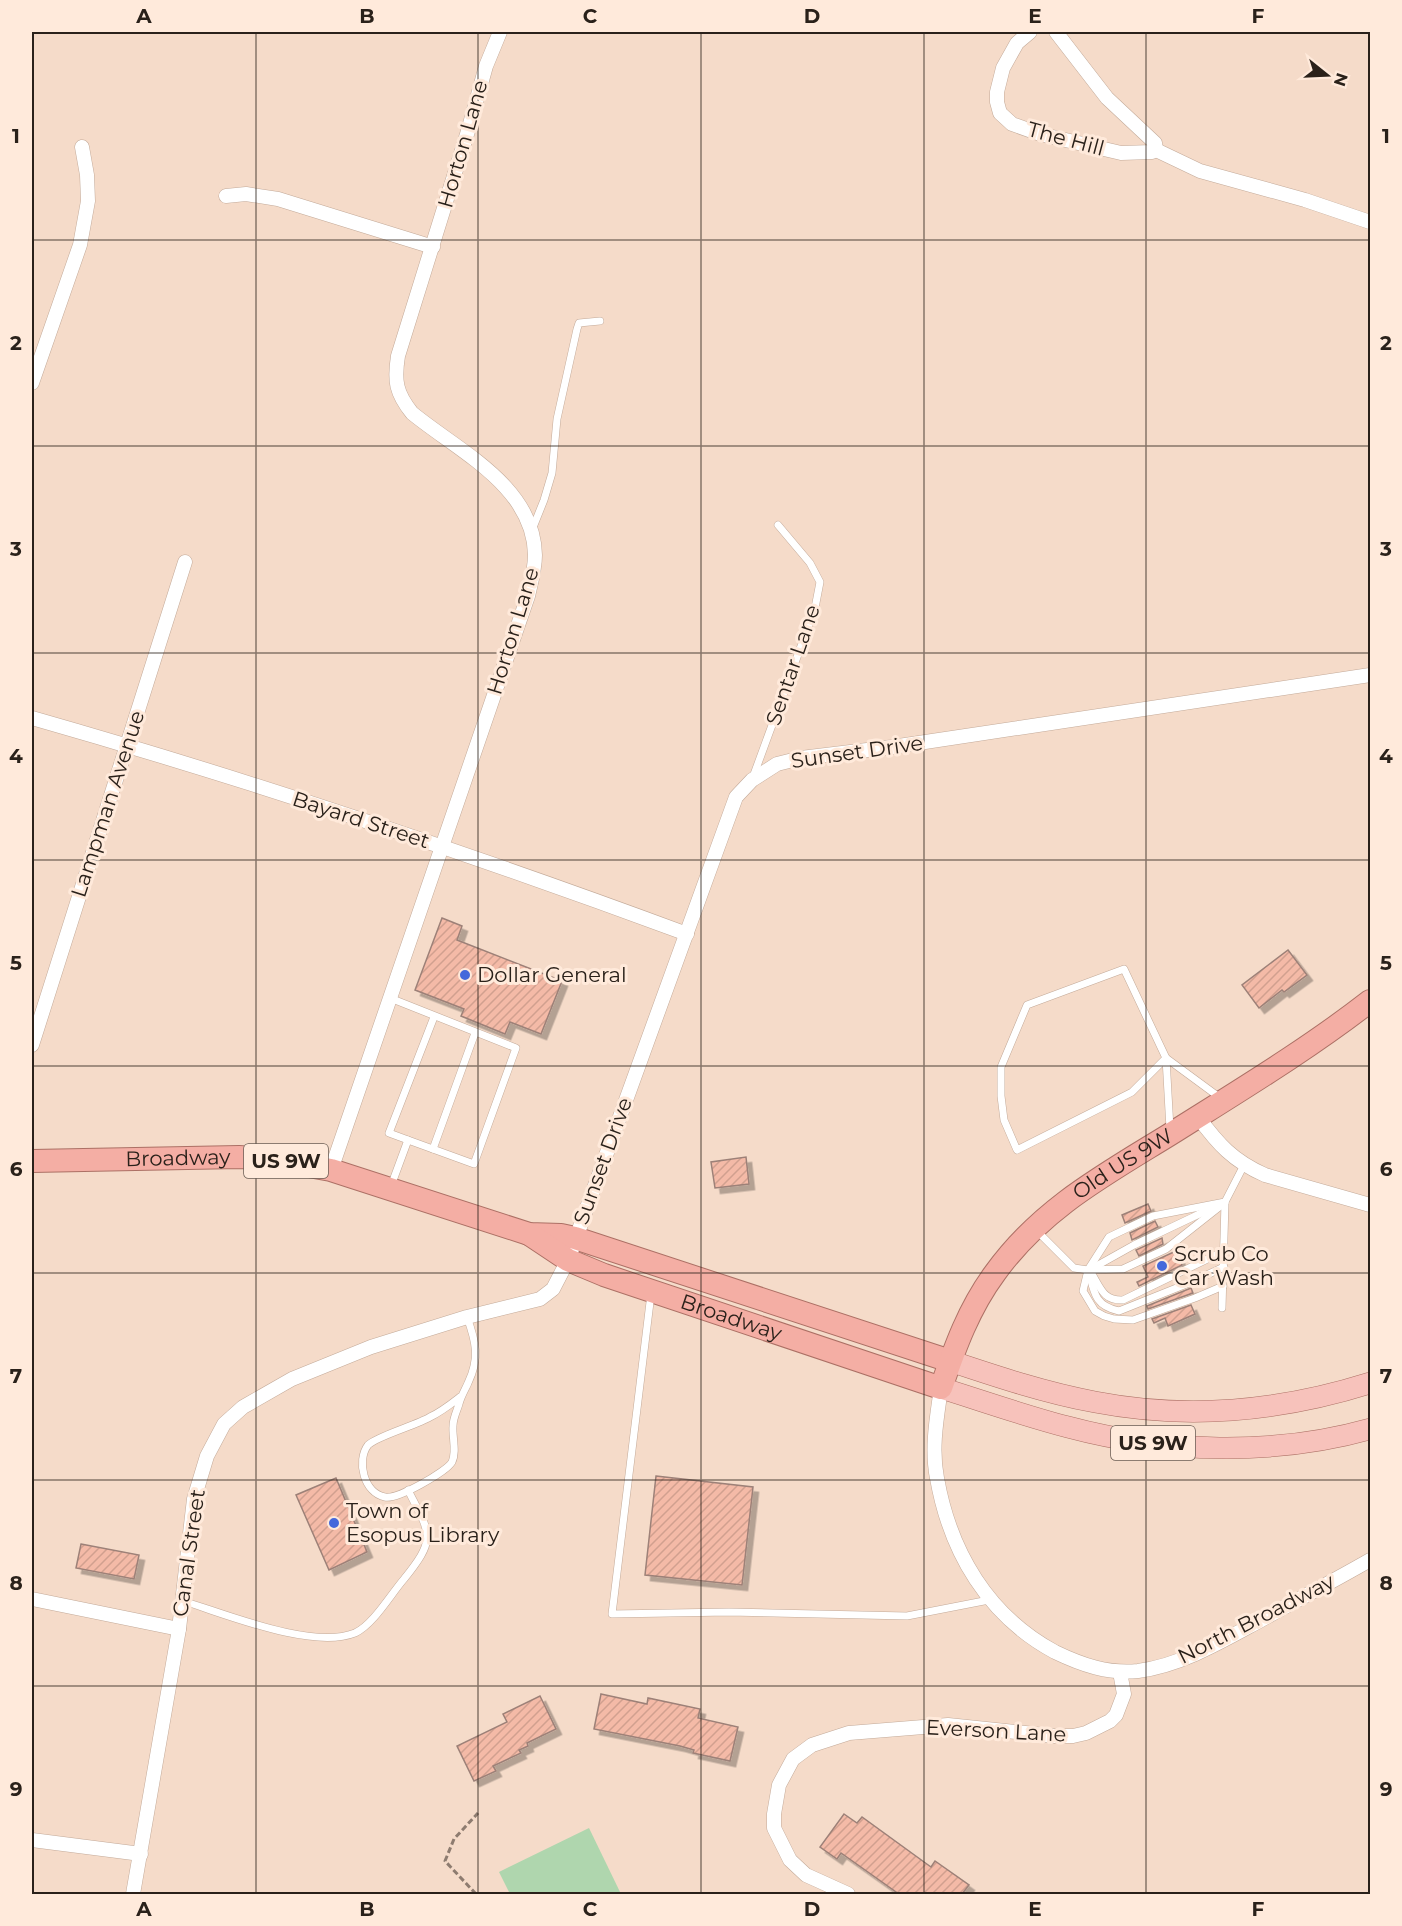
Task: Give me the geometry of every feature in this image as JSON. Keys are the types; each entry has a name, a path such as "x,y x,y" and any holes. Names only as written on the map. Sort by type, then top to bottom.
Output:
{"highway":[{"name":"Old US 9W","path":"941,1388 958,1338 980,1295 1011,1253 1034,1228 1077,1192 1300,1051 1371,1001"},
{"name":"Broadway","path":"32,1161 239,1157 270,1159 331,1170 529,1234 568,1260 651,1292 941,1388"},
{"name":"Broadway","path":"529,1234 575,1238 950,1361"}],"main road":[{"name":"US 9W","path":"950,1361 994,1376 1075,1398 1167,1411 1215,1411 1259,1407 1302,1401 1371,1383"},
{"name":"US 9W","path":"941,1388 1069,1428 1164,1444 1214,1448 1263,1447 1309,1442 1371,1429"}],"street":[{"name":"Horton Lane","path":"331,1170 528,596 534,571 535,554 524,514 503,485 412,413 403,402 395,374 398,356 433,247 486,66 500,32"},
{"name":"The Hill","path":"1030,32 1017,43 1003,68 997,92 1000,113 1012,124 1040,134 1120,153 1156,150 1200,171 1305,200 1371,222"},
{"name":"The Hill","path":"1056,32 1107,98 1155,143 1156,150"},
{"path":"32,383 80,245 88,201 87,175 82,147"},
{"path":"226,196 246,194 278,199 433,247"},
{"name":"Lampman Avenue","path":"32,1045 185,562"},
{"name":"Sunset Drive","path":"568,1260 736,797 752,780 777,764 801,758 892,747 1371,675"},
{"name":"Bayard Street","path":"32,718 127,745 340,812 544,881 687,934"},
{"path":"1198,1116 1217,1142 1244,1165 1265,1175 1371,1205"},
{"name":"Canal Street","path":"133,1894 178,1629 194,1499 207,1456 225,1424 243,1407 292,1379 371,1347 467,1317 540,1299 553,1288 568,1260"},
{"name":"North Broadway","path":"941,1388 935,1441 936,1476 950,1527 975,1580 989,1600 1008,1620 1044,1646 1079,1663 1096,1669 1120,1672 1160,1666 1198,1652 1231,1636 1371,1560"},
{"path":"32,1599 178,1629"},
{"name":"Everson Lane","path":"848,1894 806,1875 790,1860 774,1828 779,1785 793,1759 812,1745 849,1733 937,1725 1054,1736 1086,1733 1110,1722 1116,1715 1124,1694 1120,1672"},
{"path":"32,1840 141,1854"}],"lane":[{"path":"531,533 552,473 557,419 577,329 579,323 600,321"},
{"name":"Sentar Lane","path":"752,780 815,608 820,582 810,563 778,525"},
{"path":"1166,1058 1132,1092 1017,1150 1004,1120 1000,1096 1001,1067 1027,1005 1124,969 1166,1058 1170,1134"},
{"path":"390,998 516,1048 474,1164 389,1133 434,1017"},
{"path":"433,1149 475,1033"},
{"path":"1166,1058 1223,1100"},
{"path":"390,1188 408,1140"},
{"path":"1034,1228 1074,1268 1123,1269 1166,1249 1225,1202 1244,1165"},
{"path":"1222,1308 1225,1202"},
{"path":"1223,1286 1133,1320 1114,1319 1095,1311 1083,1292 1088,1270 1109,1237 1153,1216 1225,1202"},
{"path":"1088,1270 1134,1245 1225,1202"},
{"path":"1088,1270 1107,1297 1114,1300 1123,1299 1224,1251"},
{"path":"1088,1270 1097,1299 1109,1309 1119,1311 1224,1267"},
{"path":"651,1292 612,1614 729,1612 907,1616 989,1600"},
{"path":"460,1397 431,1417 370,1443 364,1452 362,1468 366,1482 373,1491 386,1498 398,1496 445,1470 453,1460 453,1425 460,1397 469,1382 476,1355 475,1340 467,1317"},
{"path":"182,1600 273,1629 305,1636 324,1638 356,1632 370,1621 422,1557 428,1541 425,1524 408,1490"}],"path":[{"path":"476,1894 445,1861 454,1839 478,1813"}],"green space":[{"path":"589,1828 621,1894 510,1894 499,1872"}],"building":[{"path":"442,918 462,926 457,940 562,981 541,1034 510,1022 505,1034 461,1016 464,1009 415,990"},
{"path":"1288,950 1307,975 1284,992 1282,990 1259,1008 1242,985"},
{"path":"746,1157 749,1184 715,1188 711,1162"},
{"path":"1148,1204 1151,1211 1125,1223 1122,1215"},
{"path":"1155,1221 1158,1227 1132,1240 1130,1233"},
{"path":"1162,1238 1163,1244 1139,1256 1136,1250"},
{"path":"1176,1251 1182,1265 1139,1286 1137,1282 1148,1277 1143,1266"},
{"path":"1191,1288 1193,1293 1148,1309 1147,1306"},
{"path":"1191,1305 1195,1314 1168,1326 1165,1318 1154,1323 1152,1319"},
{"path":"656,1476 753,1487 742,1585 645,1575"},
{"name":"Town of Esopus Library","path":"336,1478 367,1552 329,1570 296,1495"},
{"path":"81,1544 139,1555 134,1579 76,1568"},
{"path":"601,1694 647,1704 648,1698 700,1709 698,1718 738,1727 730,1761 693,1753 694,1750 680,1746 594,1729"},
{"path":"540,1696 556,1729 527,1743 528,1746 519,1750 521,1753 493,1766 496,1771 474,1781 457,1746 507,1722 503,1714"},
{"path":"844,1814 857,1823 862,1817 931,1867 935,1861 969,1885 962,1894 899,1894 841,1853 837,1859 820,1847"}],"place":[{"name":"Dollar General","path":"465,975"},
{"name":"Scrub Co Car Wash","path":"1162,1266"},
{"name":"Town of Esopus Library","path":"334,1523"}]}
